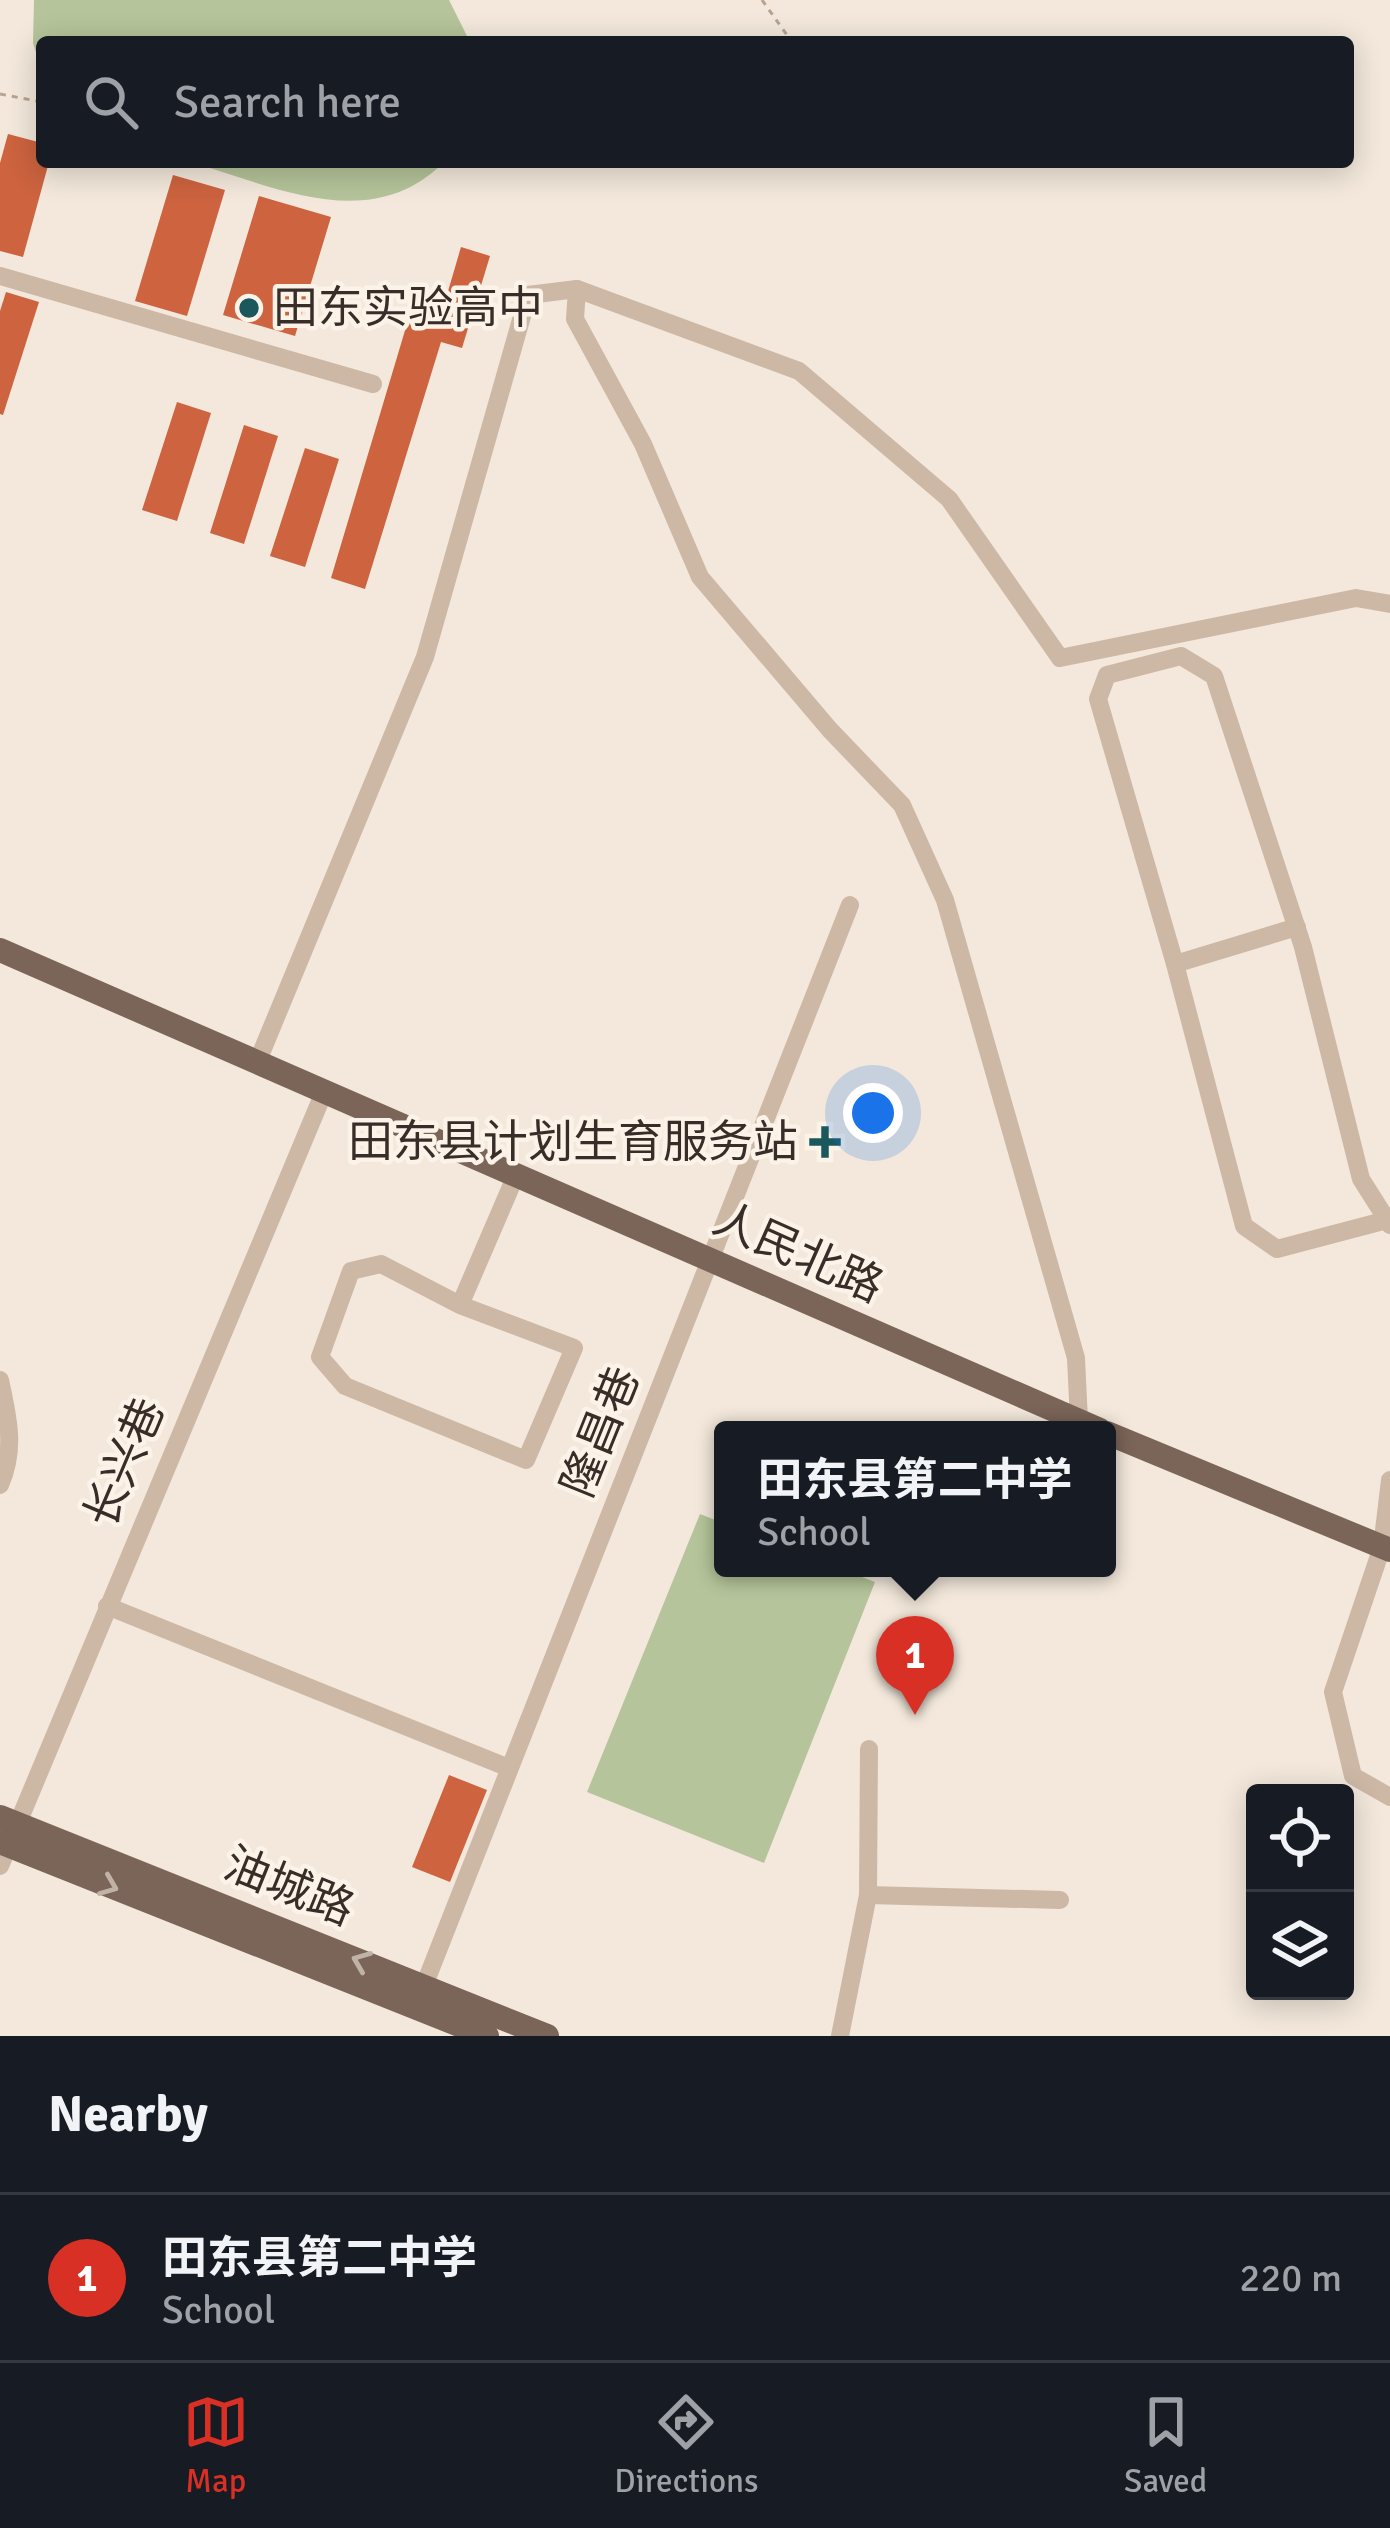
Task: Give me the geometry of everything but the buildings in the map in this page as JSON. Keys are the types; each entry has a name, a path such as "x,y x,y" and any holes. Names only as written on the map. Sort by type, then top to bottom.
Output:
{"main road":[{"name":"人民北路","path":"0,950 1079,1421"},
{"name":"人民北路","path":"1116,1437 1386,1549"},
{"name":"油城路","path":"5,1839 424,1987 547,2036"},
{"name":"油城路","path":"5,1839 487,2036"}],"street":[{"path":"0,276 373,384"},
{"path":"257,1063 425,656 528,295 577,289 800,371 949,499 1060,658 1357,598 1390,604"},
{"path":"577,289 575,319 643,444 700,577 830,730 902,805 945,900 1093,1421"},
{"path":"1180,656 1214,676 1297,927 1361,1179 1388,1222 1277,1249 1244,1226 1098,699 1107,675 1180,656"},
{"name":"隆昌巷","path":"424,1987 850,905"},
{"path":"1175,964 1297,927"},
{"name":"长兴巷","path":"5,1839 324,1092"},
{"path":"460,1305 516,1175"},
{"path":"381,1264 460,1305 574,1348 526,1460 345,1386 320,1357 351,1271 381,1264"},
{"path":"0,1380 12,1434 0,1485"},
{"path":"1390,1480 1386,1549 1333,1692 1353,1776 1390,1797"},
{"path":"107,1606 509,1768"},
{"path":"840,2036 868,1895 869,1749"},
{"path":"868,1895 1060,1900"}],"path":[{"path":"762,0 788,36"},
{"path":"0,94 36,101"}],"green space":[{"path":"34,0 449,0 467,36 36,36 36,53"},
{"path":"211,168 436,168 416,184 386,196 354,201 289,192"},
{"path":"700,1514 714,1519 714,1577 862,1577 875,1582 764,1863 587,1792"}],"place":[{"name":"田东实验高中","path":"249,308"},
{"name":"田东县计划生育服务站","path":"825,1142"},
{"name":"田东县第二中学","path":"915,1715"}]}
